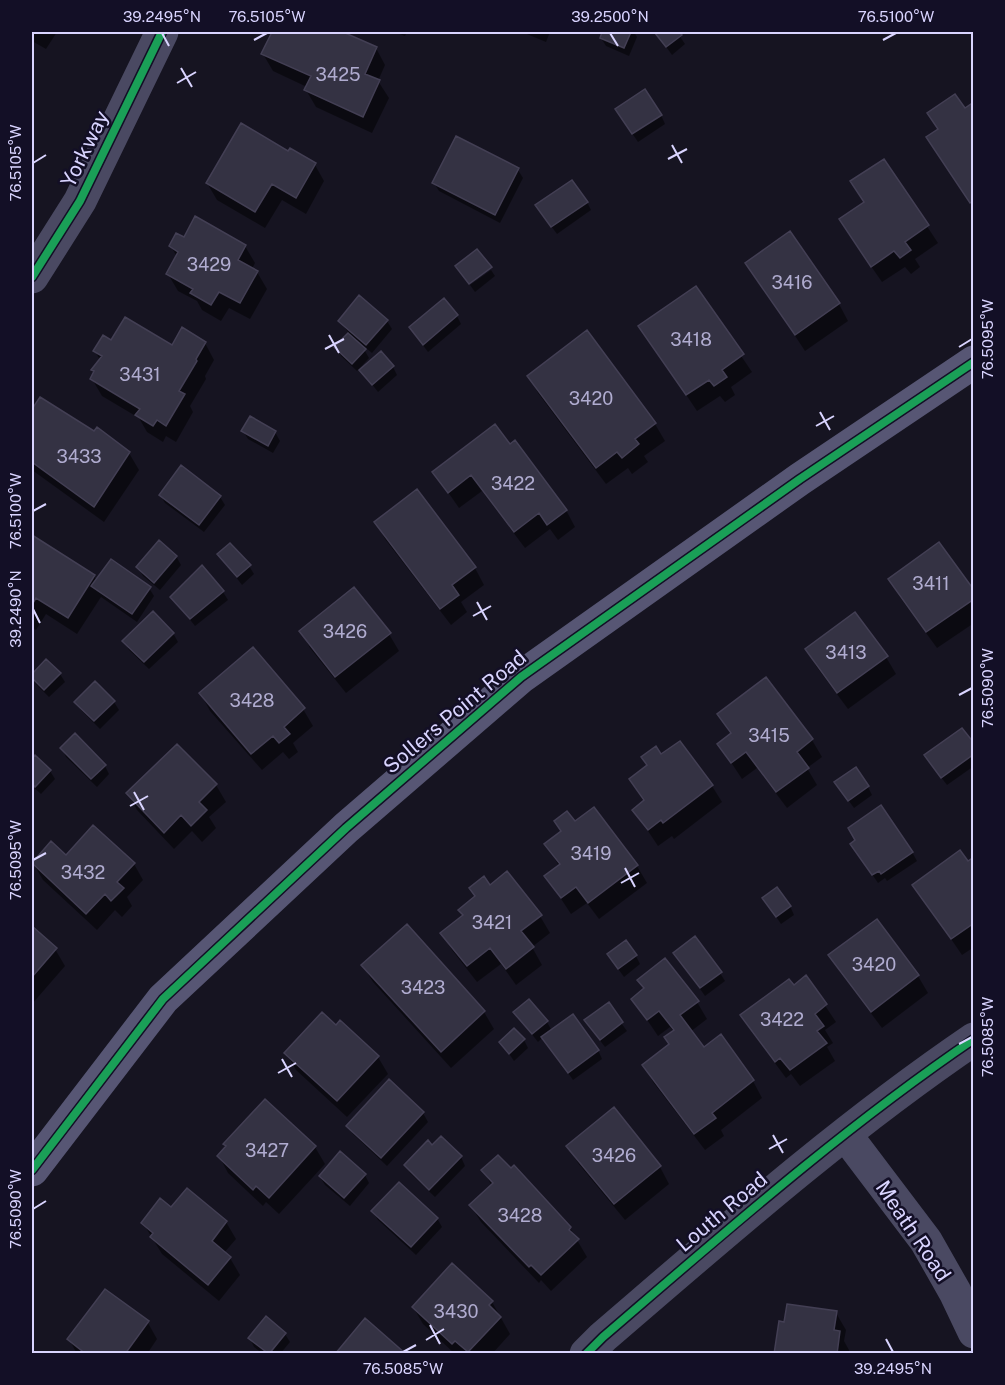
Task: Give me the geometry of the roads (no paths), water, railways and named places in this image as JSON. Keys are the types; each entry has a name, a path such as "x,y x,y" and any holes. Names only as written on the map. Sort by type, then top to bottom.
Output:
{"main road":[{"name":"Sollers Point Road","path":"32,1170 163,999 346,828 520,677 800,479 974,362"}],"street":[{"name":"Yorkway","path":"32,277 80,201 162,32"},
{"name":"Louth Road","path":"586,1353 729,1228 845,1134 974,1039"},
{"name":"Meath Road","path":"845,1134 926,1241 955,1292 974,1332"}]}
